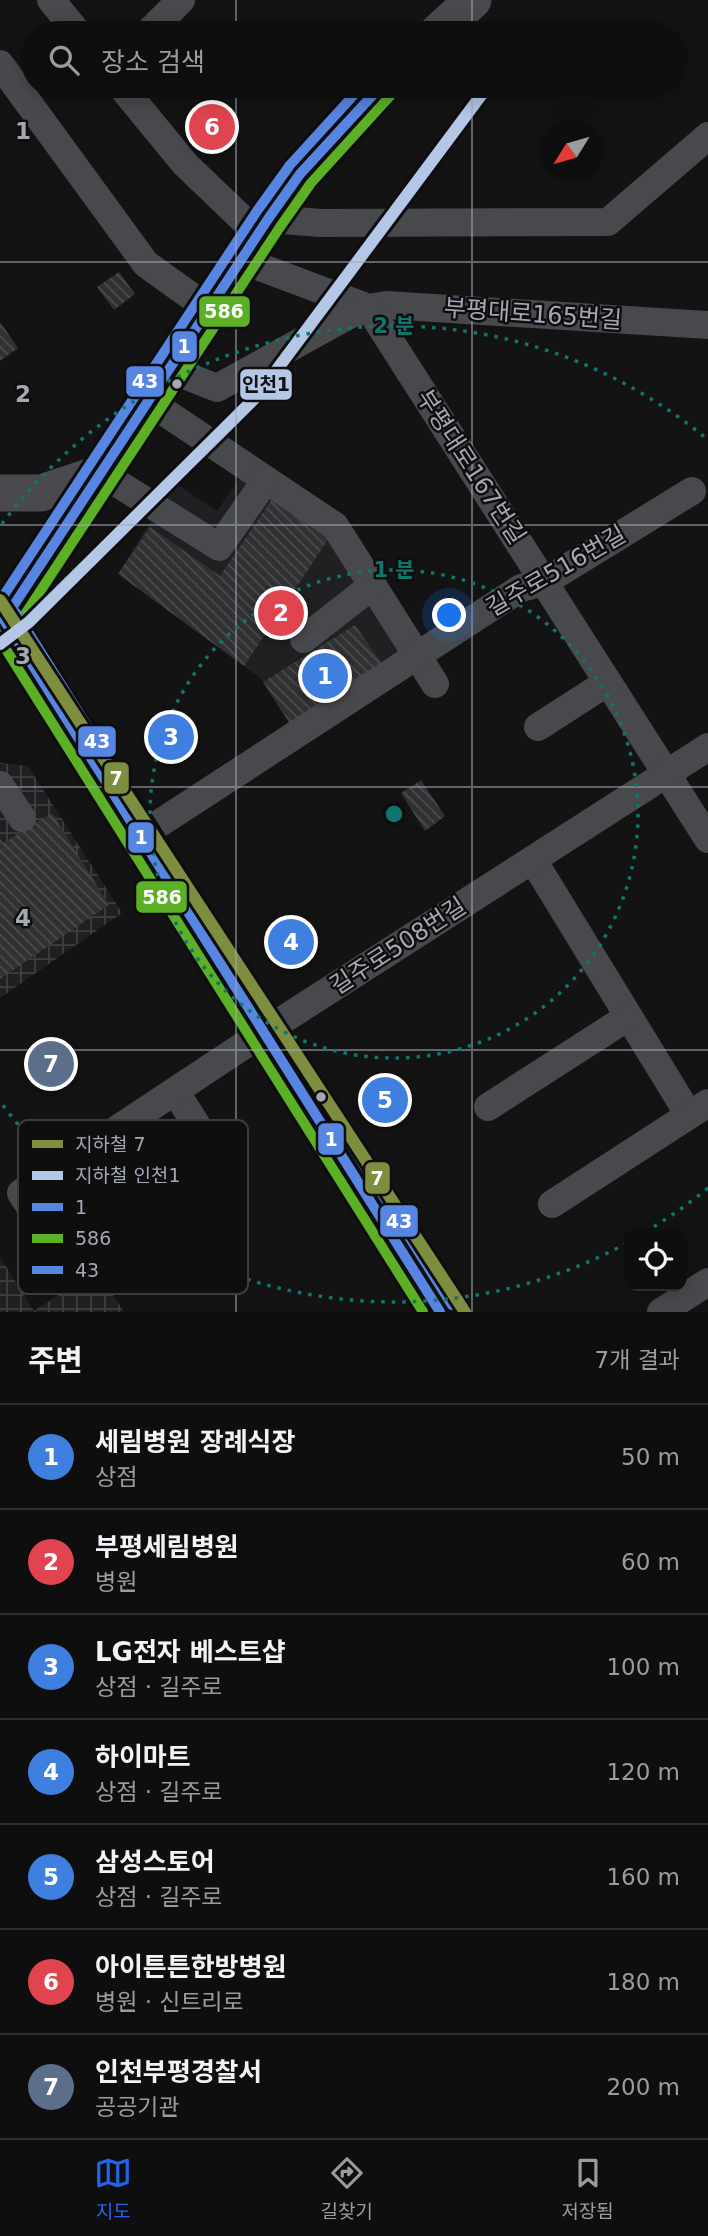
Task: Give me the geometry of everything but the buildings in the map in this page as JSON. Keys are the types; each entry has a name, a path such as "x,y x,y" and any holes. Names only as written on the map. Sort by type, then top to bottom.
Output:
{"main road":[{"path":"450,21 473,0"},
{"path":"370,98 300,174 1,619 440,1312"},
{"path":"0,493 41,493 101,473"}],"street":[{"path":"51,0 68,21"},
{"path":"160,21 181,0"},
{"path":"0,64 21,93"},
{"path":"25,98 146,264 209,309"},
{"path":"131,98 185,164 256,238 321,223 608,222 708,136"},
{"name":"부평대로165번길","path":"256,238 369,308 386,305 708,325"},
{"path":"169,369 217,388 349,315 369,308"},
{"name":"부평대로167번길","path":"369,308 708,839"},
{"path":"148,401 335,526 435,684"},
{"path":"101,473 219,547 266,480"},
{"name":"길주로516번길","path":"140,836 521,588 544,582 692,491"},
{"path":"304,639 373,585"},
{"path":"537,727 608,682"},
{"name":"길주로508번길","path":"132,1120 708,747"},
{"path":"0,785 22,818"},
{"path":"533,860 628,1017 698,1109 552,1204"},
{"path":"488,1107 628,1017"},
{"path":"175,1091 193,1120"},
{"path":"674,1309 708,1282"}],"shaded area":[{"path":"242,475 340,536 415,653 294,730 260,678 118,574 175,483 217,511"},
{"path":"0,763 28,766 122,913 0,998"},
{"path":"0,1257 18,1286 18,1294 23,1294 34,1311 60,1294 112,1294 124,1312 0,1312"}],"metro line":[{"name":"인천1","path":"0,644 29,622 258,395 479,98"},
{"name":"7","path":"0,600 465,1312"}],"transit line":[{"name":"43","path":"0,601 257,211 290,165 351,98"},
{"name":"1","path":"4,620 268,219 300,174 370,98"},
{"name":"586","path":"16,628 280,227 311,183 388,98"},
{"name":"43","path":"16,613 452,1305"},
{"name":"1","path":"4,620 440,1312"},
{"name":"586","path":"0,640 423,1312"}],"place":[{"name":"아이튼튼한방병원","path":"212,127"},
{"name":"부평세림병원","path":"281,613"},
{"name":"세림병원 장례식장","path":"325,676"},
{"name":"LG전자 베스트샵","path":"171,737"},
{"name":"하이마트","path":"291,942"},
{"name":"인천부평경찰서","path":"51,1064"},
{"name":"삼성스토어","path":"385,1100"}]}
